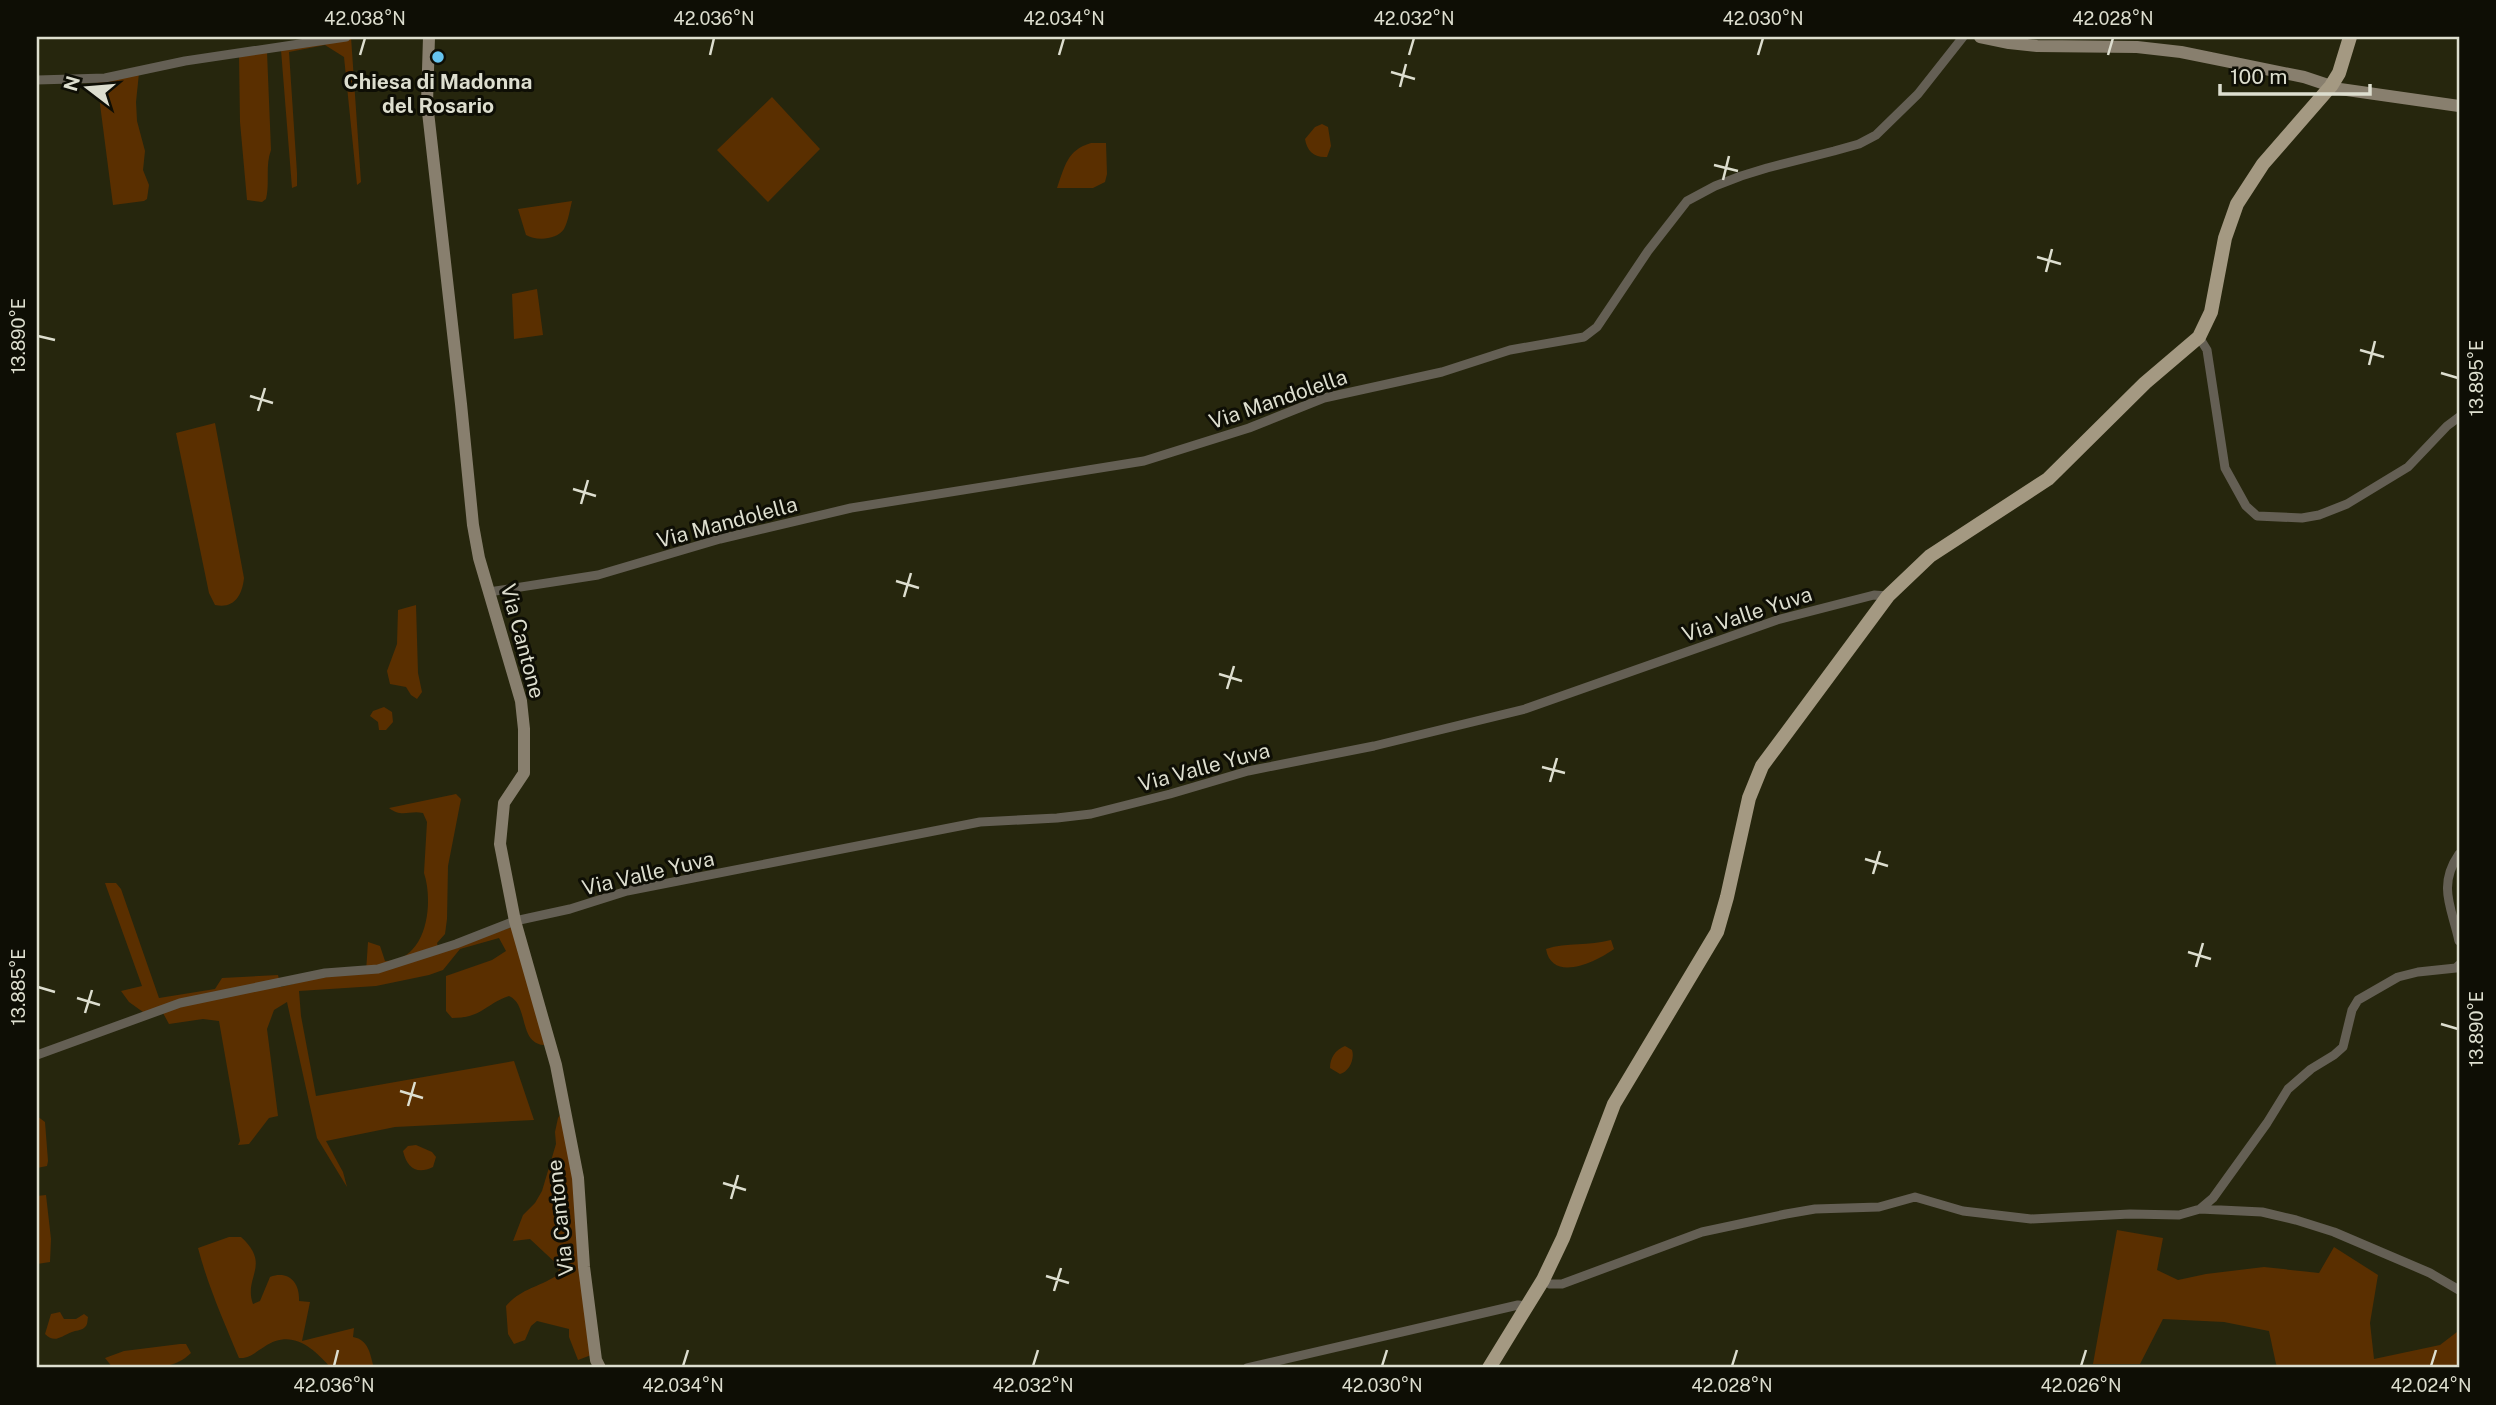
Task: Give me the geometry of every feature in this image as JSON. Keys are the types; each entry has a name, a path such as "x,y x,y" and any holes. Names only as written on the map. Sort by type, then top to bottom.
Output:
{"main road":[{"name":"Via Cantone","path":"429,37 427,103 472,525 521,701 524,729 524,773 504,803 500,844 515,921 556,1065 578,1178 584,1267 596,1360 600,1368"},
{"path":"1980,37 2037,46 2137,47 2181,52 2304,76 2366,94 2459,106"},
{"path":"1489,1368 1543,1280 1563,1238 1614,1104 1717,932 1749,798 1762,766 1888,596 1930,556 2048,479 2145,383 2199,337 2211,312 2225,238 2237,204 2263,164 2331,86 2339,73 2350,37"}],"street":[{"path":"37,80 105,78 185,61 345,37"},
{"name":"Via Mandolella","path":"489,592 598,575 720,540 851,508 1144,461 1248,428 1324,398 1442,372 1510,350 1584,337 1597,327 1648,251 1687,201 1741,176 1834,152 1876,135 1918,94 1964,37"},
{"path":"2199,337 2207,350 2225,468 2246,506 2257,516 2302,518 2319,515 2347,504 2408,467 2459,417"},
{"name":"Via Valle Yuva","path":"37,1055 180,1003 325,974 378,969 456,944 515,921 570,909 627,891 981,822 1091,814 1248,771 1374,746 1525,709 1777,620 1874,595 1888,596"},
{"path":"2459,854 2448,874 2446,885 2459,942"},
{"path":"2200,1209 2213,1198 2288,1089 2343,1047 2352,1010 2358,1000 2398,977 2456,968 2459,964"},
{"path":"1543,1280 1550,1284 1562,1284 1702,1231 1786,1213 1815,1209 1879,1207 1915,1197 1964,1211 2031,1219 2130,1214 2179,1216 2200,1209 2262,1212 2296,1220 2370,1246 2430,1273 2459,1290"},
{"path":"1247,1368 1518,1305 1527,1306"}],"shaded area":[{"path":"351,37 361,182 357,185 344,57 325,45 289,52 297,173 297,186 292,188 281,50"},
{"path":"267,52 271,150 266,199 262,202 247,200 240,122 239,55"},
{"path":"139,73 137,121 145,151 143,170 149,185 147,199 113,205 97,81"},
{"path":"772,97 820,149 768,202 717,150"},
{"path":"1322,124 1328,127 1331,146 1327,157 1312,153 1305,139 1315,127"},
{"path":"1091,143 1106,143 1105,182 1093,188 1057,188 1072,155"},
{"path":"572,201 567,223 561,233 546,238 526,235 518,209"},
{"path":"537,289 543,335 514,339 512,294"},
{"path":"215,423 244,578 236,600 222,606 215,605 209,593 176,433"},
{"path":"416,605 418,673 422,692 417,699 406,687 390,684 387,671 397,644 398,610"},
{"path":"384,707 392,712 393,722 386,730 379,730 378,722 370,716 373,711"},
{"path":"456,794 461,799 448,866 445,934 437,943 439,951 512,927 548,1045 538,1044 532,1039 520,1008 509,996 470,1016 452,1018 446,1011 446,976 492,960 506,951 499,938 460,949 443,970 429,975 376,986 299,991 316,1096 514,1061 534,1120 395,1127 326,1141 343,1172 347,1187 317,1138 287,1002 274,1010 267,1029 278,1116 269,1118 249,1144 238,1145 240,1141 219,1021 203,1019 169,1024 163,1013 150,1017 129,1002 121,991 142,986 105,883 116,883 121,889 159,998 215,989 222,978 278,975 281,987 324,976 366,972 368,942 380,946 385,961 399,959 410,952 418,942 427,914 427,885 424,873 427,822 423,813 402,813 389,808"},
{"path":"1611,940 1614,949 1576,967 1557,965 1550,959 1546,949 1562,945"},
{"path":"1345,1046 1352,1050 1353,1057 1349,1068 1340,1074 1330,1068 1330,1064 1336,1052"},
{"path":"562,1112 574,1181 594,1354 578,1360 569,1337 569,1329 537,1321 531,1326 525,1340 514,1344 508,1334 506,1306 524,1292 556,1276 560,1267 530,1239 513,1241 523,1215 542,1191 556,1144 558,1118"},
{"path":"37,1116 45,1122 48,1161 47,1166 37,1168"},
{"path":"416,1145 432,1152 436,1157 433,1167 418,1170 410,1166 403,1151 408,1146"},
{"path":"46,1195 51,1239 50,1262 37,1264 37,1196"},
{"path":"2117,1230 2163,1238 2157,1270 2178,1280 2264,1267 2319,1273 2334,1247 2378,1275 2370,1323 2374,1359 2440,1345 2457,1332 2459,1368 2279,1368 2269,1331 2224,1322 2163,1319 2140,1364 2093,1364"},
{"path":"229,1237 241,1237 255,1255 251,1286 253,1304 260,1301 270,1277 288,1277 298,1289 299,1301 310,1302 302,1341 354,1328 353,1337 366,1344 374,1368 331,1368 301,1343 284,1339 239,1358 211,1290 198,1248"},
{"path":"60,1312 64,1319 76,1319 84,1314 88,1317 86,1326 58,1338 49,1337 45,1334 51,1314"},
{"path":"186,1344 191,1353 164,1367 113,1368 105,1358 124,1351"}],"place":[{"name":"Chiesa di Madonna del Rosario","path":"438,57"}]}
